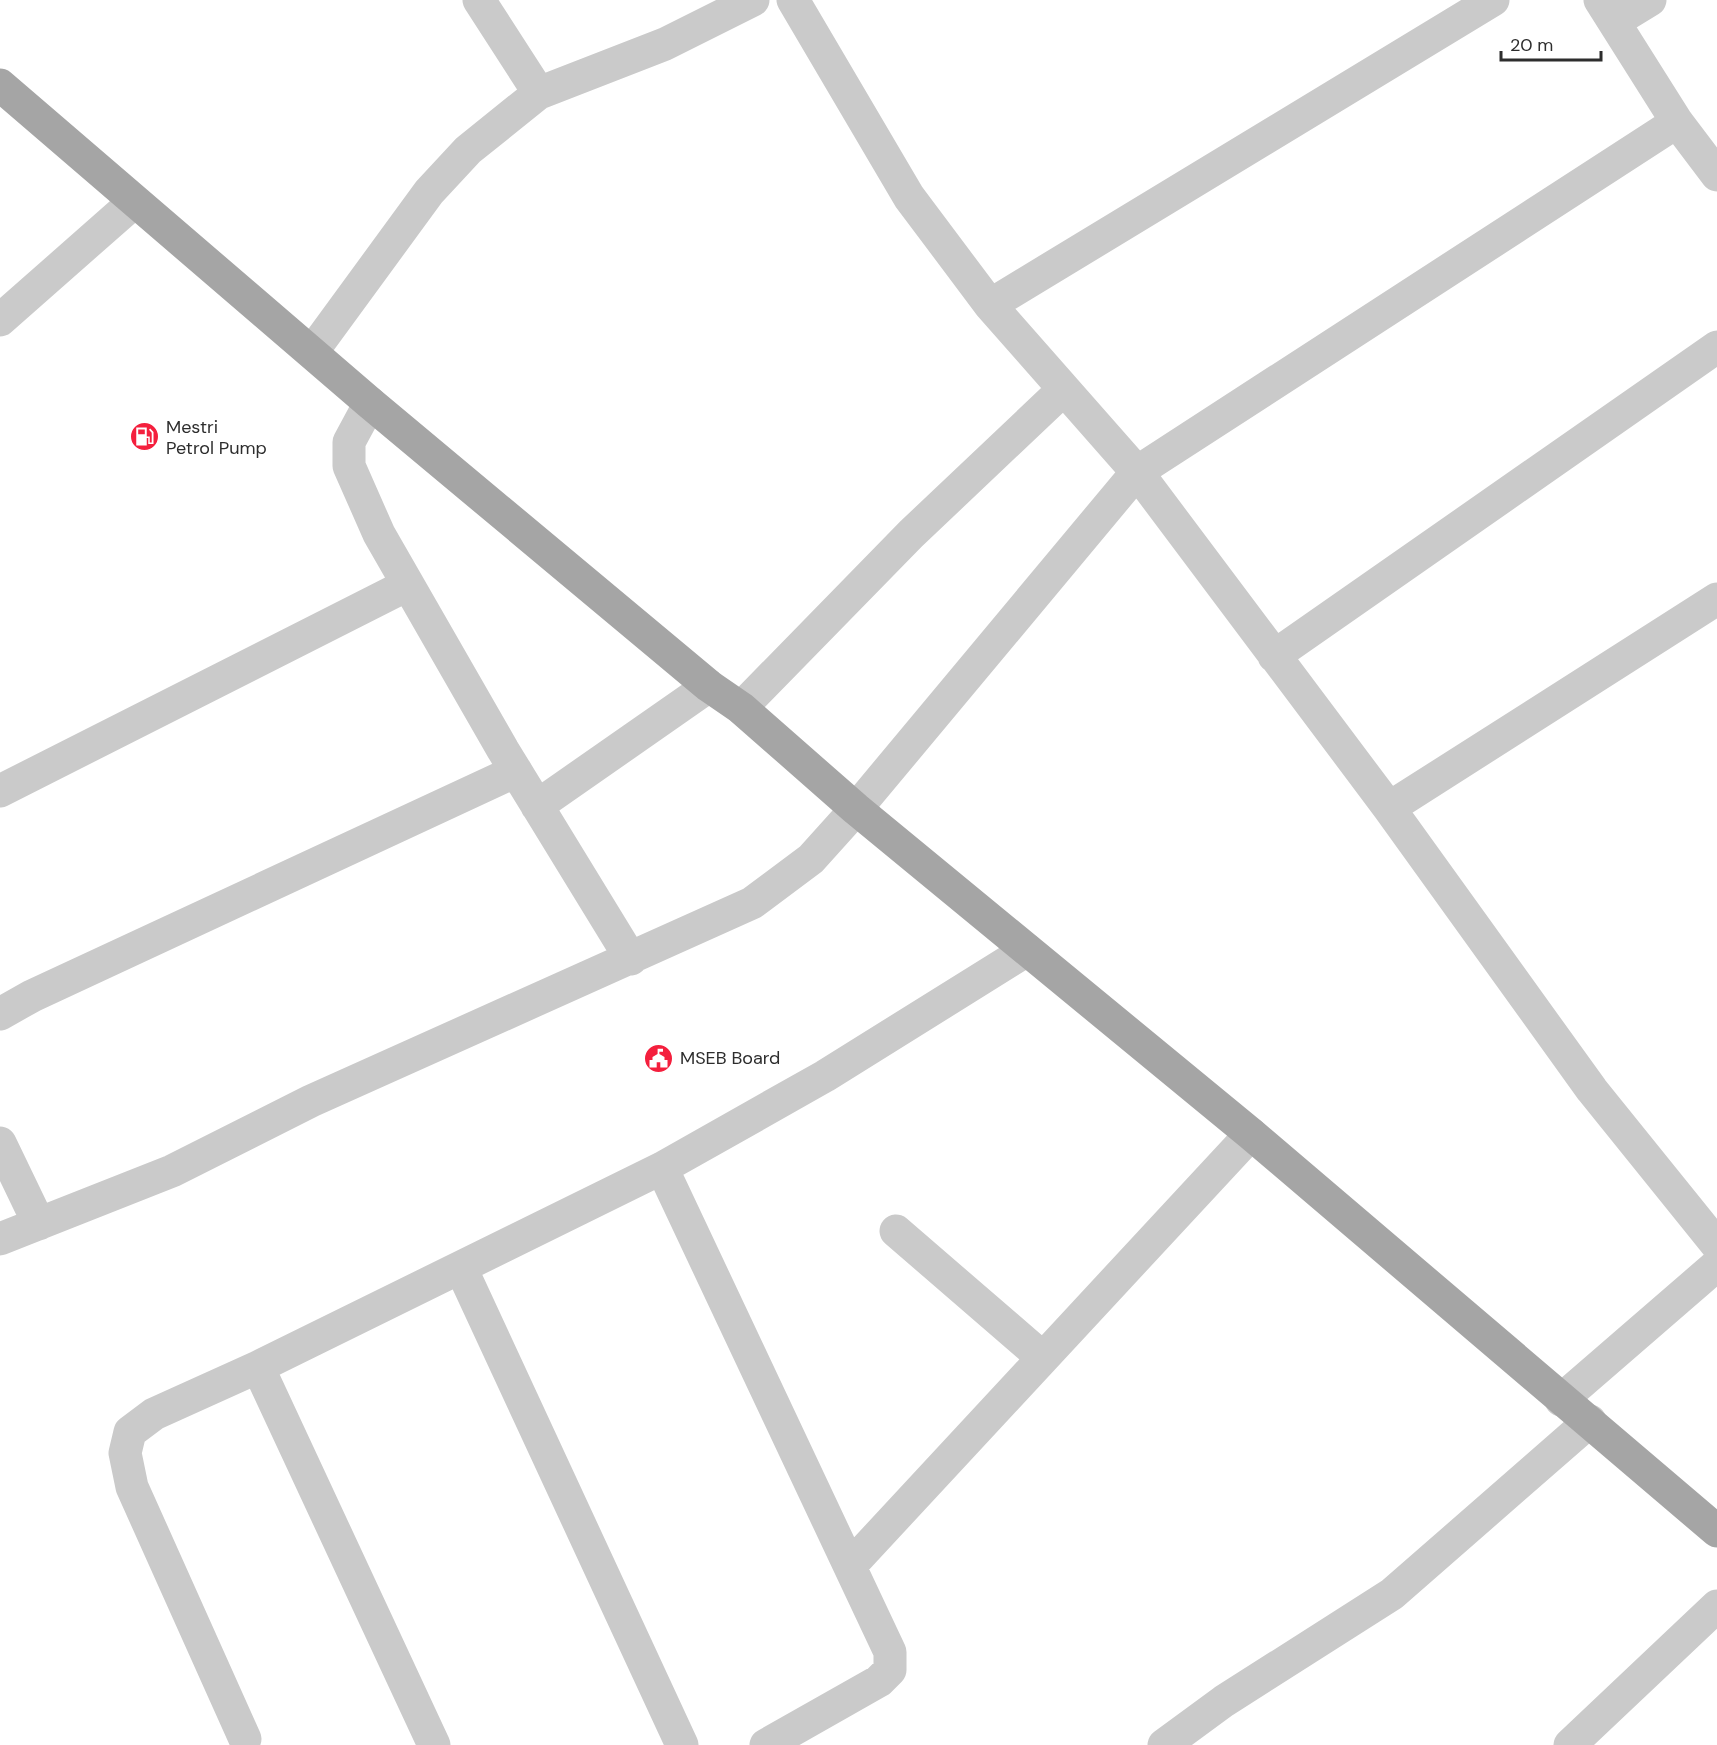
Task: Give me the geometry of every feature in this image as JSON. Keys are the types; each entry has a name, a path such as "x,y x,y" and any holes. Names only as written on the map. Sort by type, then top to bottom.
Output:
{"main road":[{"path":"0,86 370,403 709,686 741,708 856,809 1251,1134 1717,1531"}],"street":[{"path":"479,0 539,93"},
{"path":"312,352 429,192 468,150 539,93 665,44 753,0"},
{"path":"793,0 909,197 990,305 1137,472 1389,808 1592,1090 1714,1234"},
{"path":"990,305 1493,0"},
{"path":"1650,0 1607,11 1677,122 1717,176"},
{"path":"0,1239 172,1171 311,1101 752,903 811,860 1137,472 1677,122"},
{"path":"0,320 134,202"},
{"path":"1274,656 1717,347"},
{"path":"741,708 911,534 1063,390"},
{"path":"370,403 349,442 349,466 379,534 516,771 631,959"},
{"path":"0,791 407,585"},
{"path":"1389,808 1717,598"},
{"path":"537,806 709,686"},
{"path":"0,1014 42,991 516,771"},
{"path":"245,1739 132,1486 125,1453 130,1431 154,1414 258,1367 662,1168 825,1076 1028,950"},
{"path":"850,1566 1251,1134"},
{"path":"0,1143 39,1224"},
{"path":"662,1168 890,1652 890,1670 879,1681 766,1745"},
{"path":"896,1231 1043,1358"},
{"path":"1561,1400 1717,1265"},
{"path":"461,1268 682,1745"},
{"path":"258,1367 434,1745"},
{"path":"1164,1745 1224,1701 1392,1594 1590,1421"},
{"path":"1570,1745 1717,1606"}],"place":[{"name":"Mestri Petrol Pump","path":"145,437"},
{"name":"MSEB Board","path":"659,1058"}]}
